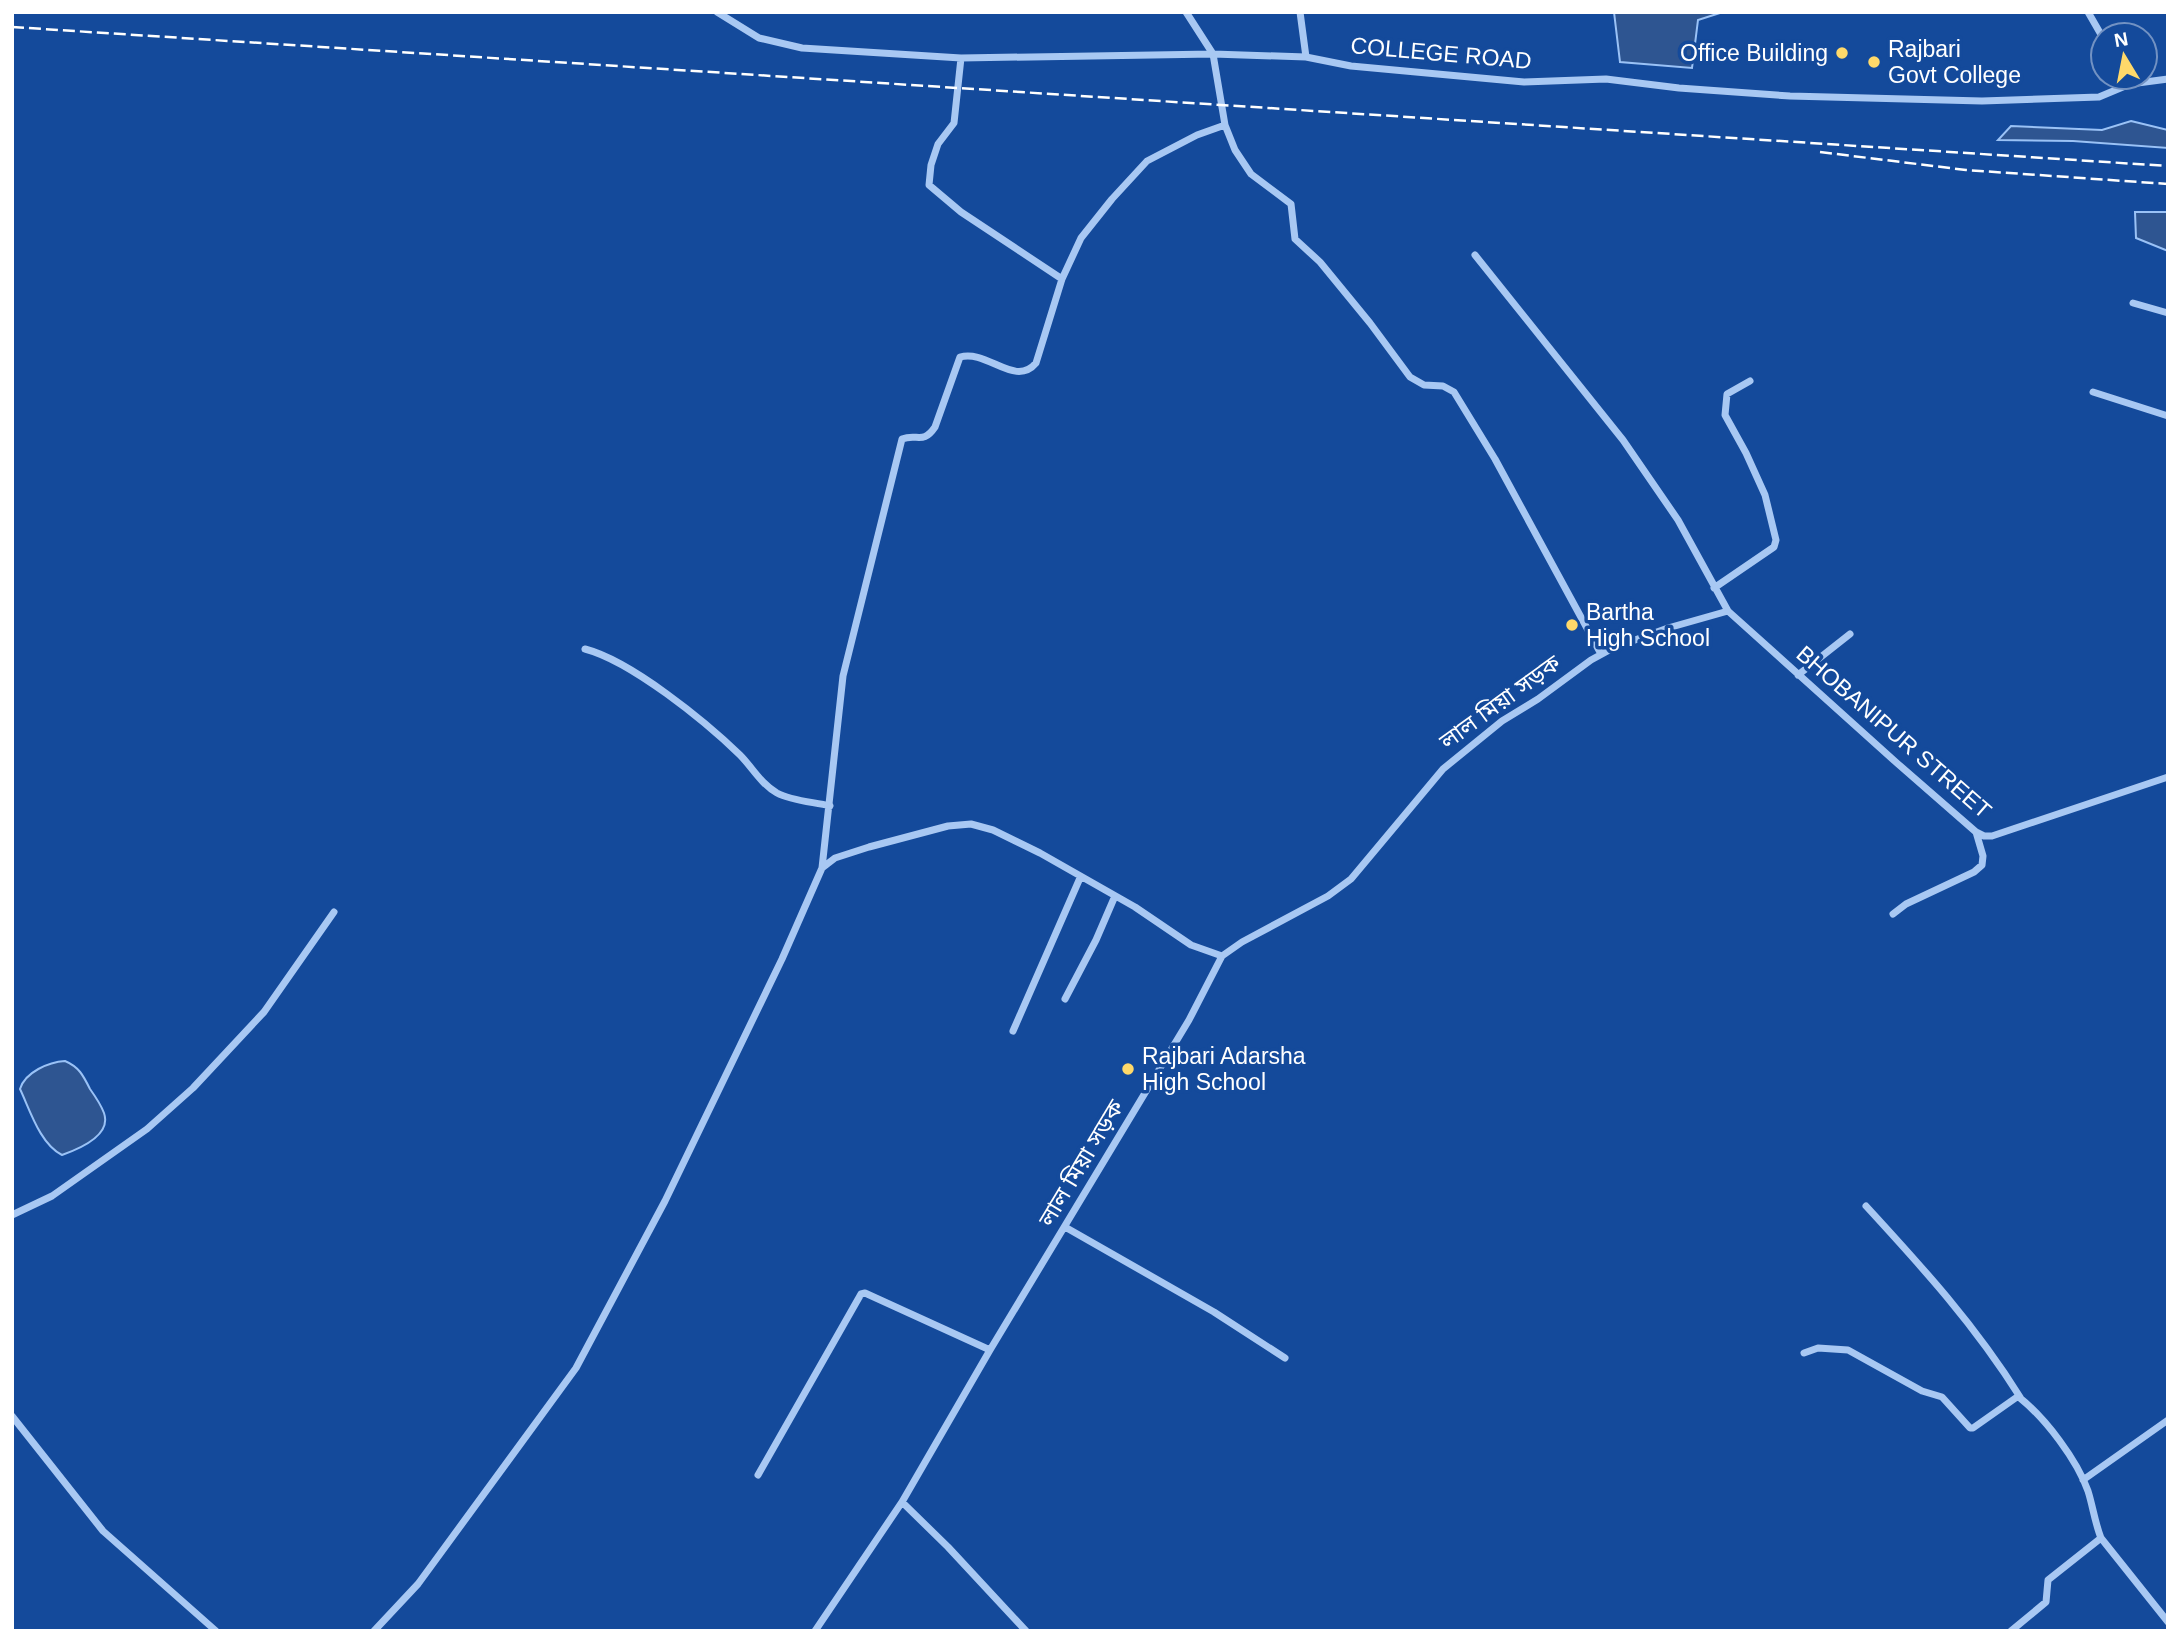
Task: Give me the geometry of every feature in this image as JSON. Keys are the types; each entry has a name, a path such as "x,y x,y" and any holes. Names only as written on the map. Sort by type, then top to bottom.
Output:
{"street":[{"name":"COLLEGE ROAD","path":"717,12 759,38 802,48 961,58 1213,54 1306,57 1351,66 1511,81 1606,79 1679,88 1790,96 1982,100 2086,98 2099,97 2109,91"},
{"path":"1186,12 1213,54 1225,125 1235,150 1251,174 1291,204 1294,239 1320,262 1410,377 1424,385 1443,386 1454,392 1495,459 1601,654"},
{"path":"1300,12 1306,57"},
{"path":"961,58 954,123 938,144 931,165 929,185 961,212 1062,279"},
{"path":"374,1631 418,1584 576,1368 671,1189 754,1019 822,868 843,676 902,439 919,439 930,435 935,428 960,357 972,356 1019,372 1031,369 1037,363 1062,279 1081,238 1112,199 1147,161 1196,135 1225,125"},
{"name":"BHOBANIPUR STREET","path":"1475,255 1623,440 1678,520 1728,611 1976,832 1992,836 2168,777"},
{"path":"2133,303 2168,313"},
{"path":"1714,588 1774,547 1776,540 1765,495 1725,415 1727,394 1750,381"},
{"path":"2093,392 2168,416"},
{"name":"লাল মিয়া সড়ক","path":"815,1631 902,1502 990,1350 1189,1020 1222,956 1242,942 1328,896 1351,879 1443,769 1502,721 1601,654 1668,628 1728,611"},
{"path":"1798,675 1850,634"},
{"path":"585,649 621,663 668,696 721,737 764,783 778,794 830,806"},
{"path":"822,868 835,858 869,847 948,827 971,824 993,830 1040,853 1135,907 1191,945 1222,956"},
{"path":"1893,914 1906,904 1973,872 1982,865 1983,856 1976,832"},
{"path":"1013,1031 1080,878"},
{"path":"1065,999 1096,940 1115,896"},
{"path":"12,1215 74,1182 147,1129 193,1088 264,1012 334,912"},
{"path":"1866,1206 1941,1287 1997,1361 2021,1398 2063,1446 2083,1480 2101,1538 2168,1622"},
{"path":"1065,1227 1214,1312 1285,1358"},
{"path":"758,1475 861,1294 865,1293 990,1350"},
{"path":"1804,1353 1818,1348 1848,1350 1922,1391 1941,1397 1970,1428 2009,1400 2021,1398"},
{"path":"12,1416 103,1531 216,1631"},
{"path":"2083,1480 2168,1420"},
{"path":"902,1502 1026,1631"},
{"path":"2011,1631 2046,1602 2048,1580 2101,1538"}],"water":[{"path":"1614,12 1723,12 1698,20 1692,68 1620,62"},
{"path":"2131,121 2168,130 2168,148 2073,141 1998,140 2011,126 2102,130"},
{"path":"2135,212 2168,212 2168,251 2136,238"},
{"path":"65,1061 83,1076 104,1113 105,1121 99,1135 62,1155 54,1150 42,1135 20,1089 27,1078 38,1069"}],"railway":[{"path":"12,27 2168,166"},
{"path":"1820,152 1966,170 2168,184"}],"place":[{"name":"Office Building","path":"1842,53"},
{"name":"Rajbari Govt College","path":"1874,62"},
{"name":"Bartha High School","path":"1572,625"},
{"name":"Rajbari Adarsha High School","path":"1128,1069"}]}
